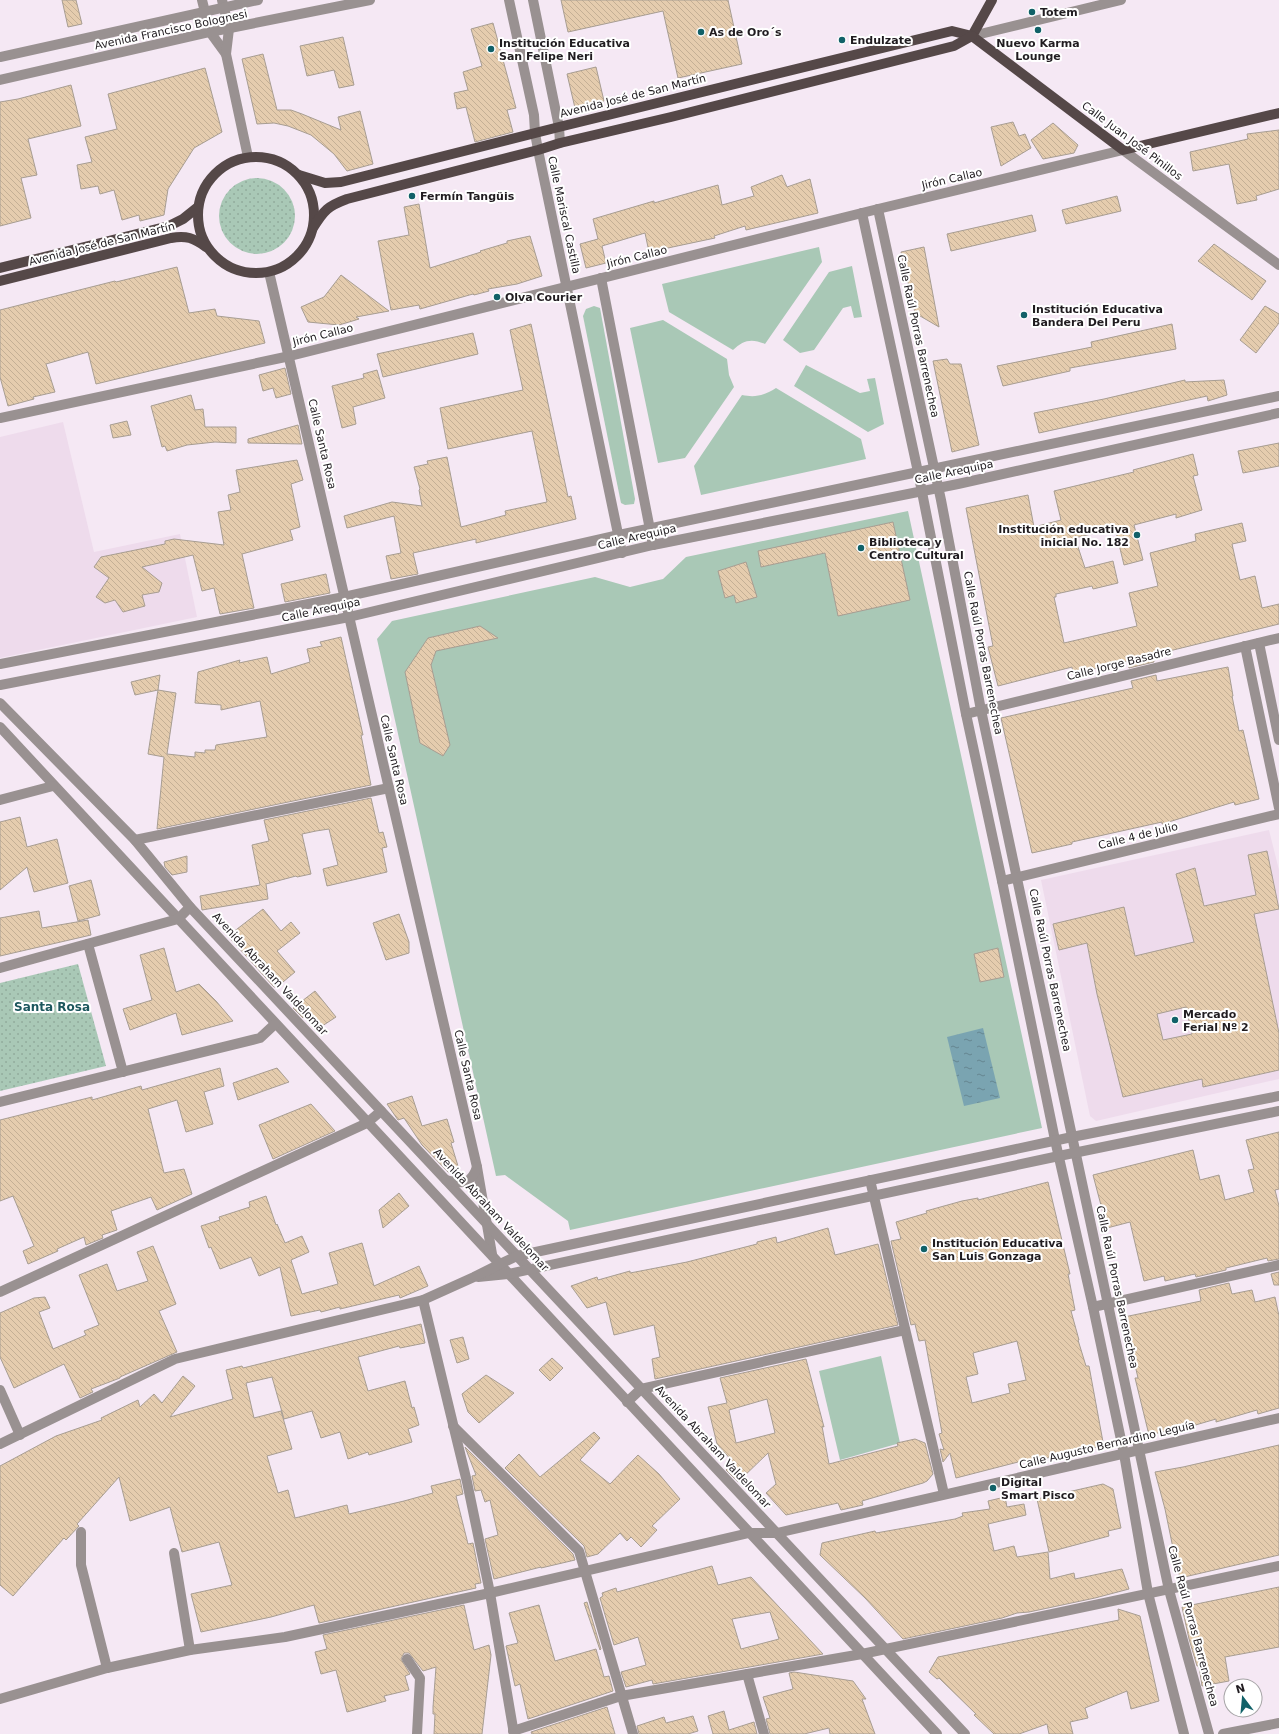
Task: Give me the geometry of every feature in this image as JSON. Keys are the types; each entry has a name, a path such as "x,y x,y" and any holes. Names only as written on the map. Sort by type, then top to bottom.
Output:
{"main road":[{"path":"972,36 992,0"},
{"name":"Avenida José de San Martín","path":"299,175 325,183 341,182 952,31 972,36"},
{"name":"Avenida José de San Martín","path":"313,228 322,213 334,204 348,199 560,143 671,117 954,46 972,36"},
{"name":"Calle Juan José Pinillos","path":"972,36 1123,150"},
{"name":"Jirón Callao","path":"1123,150 1279,113"},
{"path":"248,157 267,157 288,166 299,175 310,191 314,209 313,228 307,243 297,256 284,266 269,272 252,273 236,270 221,262 207,247 199,228 198,206 206,183 214,174 224,165 248,157"},
{"name":"Avenida José de San Martín","path":"0,268 169,226 183,219 198,206"},
{"name":"Avenida José de San Martín","path":"0,281 181,236 189,237 207,247"}],"street":[{"path":"202,0 210,32 226,54"},
{"name":"Avenida Francisco Bolognesi","path":"0,57 205,12 223,4 258,0"},
{"name":"Avenida Francisco Bolognesi","path":"0,80 210,32 370,0"},
{"name":"Calle Mariscal Castilla","path":"509,0 534,115 538,150 622,553"},
{"name":"Calle Mariscal Castilla","path":"533,0 559,127 560,143"},
{"name":"Avenida José de San Martín","path":"972,36 1121,0"},
{"path":"223,4 229,29 226,54 248,157"},
{"name":"Jirón Callao","path":"0,418 290,356 566,286 1123,150"},
{"name":"Calle Juan José Pinillos","path":"1123,150 1279,265"},
{"name":"Calle Raúl Porras Barrenechea","path":"878,209 939,487 981,710 1018,877 1075,1153 1169,1590 1209,1734"},
{"path":"862,213 922,491 966,714 1055,1140 1093,1307 1124,1454 1148,1593 1184,1734"},
{"name":"Calle Santa Rosa","path":"269,272 290,356 344,597 477,1167 492,1254"},
{"path":"601,278 654,545"},
{"name":"Calle Arequipa","path":"0,664 344,597 619,535 1279,396"},
{"name":"Calle Arequipa","path":"0,685 349,617 654,545 922,491 1279,413"},
{"name":"Calle Jorge Basadre","path":"966,714 1279,638"},
{"path":"1258,643 1279,740"},
{"path":"1245,646 1279,808"},
{"name":"Avenida Abraham Valdelomar","path":"0,703 135,840 190,907 487,1222 529,1269 965,1734"},
{"path":"0,728 367,1123 492,1254 508,1274 937,1734"},
{"path":"0,800 53,786"},
{"path":"135,840 389,788"},
{"name":"Calle 4 de Julio","path":"1002,881 1279,814"},
{"path":"0,968 178,919 190,907"},
{"path":"88,944 123,1072"},
{"path":"0,1102 260,1038 276,1024"},
{"path":"0,1444 175,1359 423,1300 474,1278 518,1256 1055,1140 1279,1096"},
{"path":"0,1292 367,1123 382,1111"},
{"path":"474,1278 508,1274 874,1195 1279,1111"},
{"path":"446,1180 461,1183 468,1181 473,1176 477,1167"},
{"path":"870,1180 944,1494"},
{"path":"1093,1307 1279,1265"},
{"path":"423,1300 467,1482 490,1594 514,1732 621,1696 862,1654 1279,1566"},
{"path":"628,1402 641,1388 905,1330"},
{"path":"0,1390 20,1435"},
{"name":"Calle Augusto Bernardino Leguía","path":"0,1699 107,1668 190,1650 285,1637 490,1594 749,1532 777,1533 1279,1418"},
{"path":"453,1426 579,1551 633,1734"},
{"path":"81,1532 81,1565 107,1668"},
{"path":"174,1553 190,1650"},
{"path":"407,1659 420,1678 417,1734"},
{"path":"747,1674 764,1734"},
{"path":"1223,1734 1279,1722"}],"shaded area":[{"path":"63,422 94,552 180,534 197,617 0,658 0,437"},
{"name":"Mercado Ferial Nº 2","path":"1269,830 1279,870 1279,1079 1096,1121 1090,1116 1041,880"}],"green space":[{"path":"257,178 271,181 284,189 292,202 295,216 292,230 284,243 271,251 257,254 243,251 230,243 222,230 219,216 222,202 230,189 243,181"},
{"path":"819,247 822,262 765,344 756,341 748,341 740,344 733,350 669,312 662,284"},
{"path":"852,266 862,317 854,318 851,306 843,308 814,350 800,353 783,340 829,272"},
{"path":"594,306 600,308 635,499 634,504 625,505 621,503 583,316 586,309"},
{"path":"663,320 727,359 729,375 734,387 685,458 658,463 630,328"},
{"path":"806,365 860,393 870,391 867,379 875,378 884,424 868,432 794,386"},
{"path":"776,388 861,439 866,459 701,495 694,466 742,395 760,395"},
{"path":"908,511 1042,1128 570,1230 568,1221 505,1175 496,1176 377,639 392,621 595,577 630,587 663,579 686,557"},
{"path":"78,964 106,1066 0,1091 0,983"},
{"path":"881,1356 900,1443 840,1460 819,1371"}],"water":[{"path":"983,1028 1000,1098 964,1106 947,1037"}],"building":[{"path":"62,0 76,0 82,24 68,27"},
{"name":"As de Oro´s","path":"561,0 728,0 742,64 678,78 663,11 568,32"},
{"path":"493,23 516,108 507,110 513,132 475,142 466,107 457,109 454,93 468,90 463,72 482,66 471,29"},
{"path":"343,37 354,85 339,88 334,70 307,76 300,46"},
{"path":"263,54 277,110 291,110 341,130 338,117 360,111 373,164 347,171 334,154 311,135 288,126 274,123 257,124 242,59"},
{"path":"596,67 604,101 575,108 567,74"},
{"path":"205,68 222,132 194,148 168,189 164,215 140,221 139,215 122,220 114,190 100,194 98,186 81,189 77,165 92,162 85,137 117,129 108,94"},
{"path":"71,85 81,126 28,139 37,175 21,178 31,218 0,226 0,102 18,99"},
{"path":"1013,122 1019,136 1025,134 1031,148 1001,166 991,127"},
{"path":"1053,123 1078,145 1074,153 1043,159 1031,140"},
{"path":"1279,130 1279,189 1256,196 1257,200 1237,204 1229,164 1193,171 1190,152 1248,139 1247,134"},
{"path":"782,175 787,187 810,179 818,213 746,230 745,226 714,236 715,238 649,252 645,233 602,246 606,263 586,268 580,244 598,239 593,219 654,201 654,203 718,185 722,205 754,196 751,187"},
{"path":"1117,196 1121,211 1066,224 1062,210"},
{"path":"419,204 430,268 507,243 507,241 530,236 542,276 517,284 488,289 489,291 420,309 419,305 391,310 378,241 409,235 404,207"},
{"path":"1032,215 1036,231 951,251 947,234"},
{"path":"1214,244 1266,281 1252,300 1198,261"},
{"path":"924,247 939,327 915,313 901,252"},
{"path":"177,267 189,313 215,309 217,316 259,321 265,343 96,384 88,352 46,364 55,392 33,397 34,399 8,406 0,377 0,310"},
{"path":"341,275 389,311 356,317 359,319 339,325 308,322 301,307 324,297"},
{"path":"1265,306 1279,314 1279,323 1256,353 1240,340"},
{"path":"531,324 568,497 571,496 576,519 476,543 476,539 413,553 418,574 391,579 386,556 401,553 394,516 347,528 344,516 392,502 422,506 420,489 414,467 428,464 427,461 447,457 461,527 506,515 505,511 547,502 532,431 448,449 440,408 523,390 510,330"},
{"path":"1172,324 1176,349 1070,368 1070,371 1003,386 997,366 1092,347 1091,342"},
{"path":"473,333 478,354 383,377 377,354"},
{"path":"947,359 950,364 961,364 979,445 952,452 933,361"},
{"path":"285,368 291,394 276,398 273,388 263,391 259,375"},
{"path":"377,370 385,398 353,407 356,424 342,428 332,386 364,378 363,374"},
{"path":"1185,380 1185,382 1224,380 1227,395 1208,401 1207,396 1039,433 1034,413 1104,399"},
{"path":"191,395 195,410 203,409 205,427 236,427 236,443 215,442 187,445 167,451 165,446 162,447 151,406"},
{"path":"127,421 131,435 113,438 110,425"},
{"path":"298,425 302,444 248,443 248,439"},
{"path":"1279,443 1279,466 1243,473 1238,451"},
{"path":"1193,454 1198,475 1193,476 1202,510 1176,518 1176,514 1134,525 1143,560 1124,565 1115,528 1075,538 1085,568 1113,561 1118,583 1093,589 1092,586 1056,594 1056,597 1054,597 1064,643 1137,626 1129,593 1158,586 1150,553 1196,541 1195,534 1242,523 1246,541 1232,544 1240,580 1255,576 1262,608 1279,604 1279,624 1153,655 1154,662 1129,668 1127,661 1073,674 1072,667 998,686 988,647 993,646 966,508 1028,495 1034,527 1061,520 1054,491 1134,472 1133,470"},
{"path":"297,460 303,480 291,484 300,527 290,530 293,540 242,554 254,608 220,614 214,588 202,591 193,555 142,567 162,583 159,592 142,595 145,606 123,612 115,600 105,603 96,597 109,578 94,567 101,557 165,544 165,541 174,539 224,545 218,512 231,510 228,495 240,492 236,470"},
{"path":"893,522 910,600 838,616 825,553 761,567 758,551"},
{"path":"746,562 757,597 736,603 734,595 725,598 718,571"},
{"path":"326,574 330,593 285,602 281,584"},
{"path":"480,626 498,638 436,651 431,665 450,745 443,756 420,743 405,672 428,638"},
{"path":"341,637 363,735 361,735 371,785 157,829 164,757 148,754 158,690 176,693 167,754 195,757 195,752 205,753 205,750 215,750 216,745 267,737 260,701 221,710 221,705 195,703 198,672 240,660 239,663 267,657 271,674 310,662 307,649 322,646 320,642"},
{"path":"1228,667 1239,731 1243,730 1259,799 1235,805 1234,802 1162,824 1162,822 1072,842 1072,844 1032,853 1001,718 1133,688 1131,681 1156,675 1157,681"},
{"path":"160,675 158,690 135,695 131,682"},
{"path":"371,798 379,833 383,832 387,847 382,848 387,872 327,886 323,869 338,865 329,829 316,831 302,834 311,874 296,876 266,884 268,899 202,910 200,896 260,885 252,845 269,841 264,820"},
{"path":"20,817 27,847 57,839 68,883 34,892 27,867 0,890 0,822"},
{"name":"Mercado Ferial Nº 2","path":"1267,851 1279,909 1254,914 1279,1033 1279,1070 1203,1087 1202,1079 1123,1097 1097,994 1087,943 1059,950 1053,924 1124,907 1135,956 1194,942 1176,874 1195,868 1204,906 1256,895 1248,855","holes":["1186,1007 1192,1034 1163,1040 1157,1014"]},
{"path":"187,856 187,872 172,875 165,867 164,862"},
{"path":"91,880 100,915 78,921 69,886"},
{"path":"263,909 281,931 291,922 300,933 277,951 295,972 277,987 274,987 228,936"},
{"path":"39,911 42,928 88,920 91,935 0,956 0,918"},
{"path":"399,914 409,942 409,953 386,960 373,923"},
{"path":"164,948 176,992 199,984 233,1021 182,1035 176,1013 130,1030 123,1009 152,1000 140,955"},
{"path":"998,948 1004,977 980,982 974,954"},
{"path":"315,991 336,1017 316,1030 306,1015 303,1018 293,1008"},
{"path":"220,1068 224,1086 204,1092 213,1124 186,1132 177,1100 148,1109 164,1173 184,1169 192,1194 157,1210 151,1197 111,1211 117,1230 102,1235 103,1238 86,1245 84,1237 57,1249 58,1251 28,1264 23,1251 34,1246 13,1196 0,1201 0,1120 92,1097 92,1100 141,1086 142,1090"},
{"path":"277,1068 289,1082 238,1100 233,1083"},
{"path":"412,1096 422,1126 447,1119 454,1142 451,1143 461,1176 448,1172 422,1145 404,1118 398,1120 387,1104"},
{"path":"311,1104 335,1131 273,1159 259,1125"},
{"path":"1279,1132 1279,1189 1275,1190 1279,1206 1279,1259 1268,1261 1267,1258 1196,1277 1195,1274 1165,1281 1164,1276 1144,1281 1130,1222 1107,1228 1093,1175 1193,1150 1200,1180 1219,1175 1225,1200 1254,1192 1248,1170 1254,1169 1246,1140"},
{"path":"1048,1182 1070,1274 1068,1274 1075,1310 1071,1311 1086,1366 1089,1366 1103,1442 1097,1447 1038,1460 1022,1461 956,1478 950,1453 943,1462 940,1449 944,1450 939,1434 942,1433 925,1340 919,1341 915,1324 911,1325 891,1241 901,1239 896,1222 927,1213 926,1211 962,1201 978,1198 978,1200","holes":["1017,1341 1026,1380 1008,1384 1010,1393 972,1403 966,1377 978,1374 973,1353"]},
{"path":"399,1193 409,1206 383,1228 379,1210"},
{"path":"266,1196 276,1225 277,1224 285,1243 302,1236 309,1252 291,1260 302,1294 338,1284 329,1253 362,1243 374,1286 419,1266 428,1286 400,1298 399,1295 340,1309 340,1307 321,1312 320,1310 291,1316 280,1267 259,1276 251,1257 220,1269 211,1247 209,1248 201,1226 220,1220 219,1217 250,1207 249,1202"},
{"path":"828,1228 835,1255 878,1244 898,1325 655,1379 652,1359 660,1357 654,1325 614,1335 606,1302 587,1308 571,1286 597,1277 598,1280 630,1271 630,1273 687,1262 757,1244 757,1242 776,1237 777,1243"},
{"path":"153,1246 176,1304 159,1311 177,1352 120,1378 91,1389 93,1392 80,1398 64,1364 14,1388 0,1357 0,1313 34,1298 45,1297 50,1308 39,1312 53,1349 86,1335 84,1331 99,1325 79,1275 107,1264 117,1291 148,1281 137,1252"},
{"path":"1279,1272 1279,1285 1274,1285 1271,1274"},
{"path":"1229,1283 1232,1294 1252,1290 1255,1302 1275,1297 1279,1316 1279,1408 1258,1414 1257,1410 1216,1422 1216,1419 1175,1431 1175,1429 1149,1435 1135,1378 1138,1378 1124,1317 1201,1301 1199,1290"},
{"path":"421,1324 425,1343 400,1348 399,1346 358,1357 368,1391 405,1381 412,1408 414,1407 419,1425 408,1429 412,1442 369,1455 368,1452 348,1459 340,1432 321,1438 312,1411 284,1419 272,1377 246,1383 254,1418 281,1411 292,1449 267,1456 278,1493 288,1490 295,1518 347,1505 349,1514 404,1501 433,1493 431,1486 460,1479 463,1494 456,1496 468,1544 473,1543 481,1583 475,1584 476,1588 319,1623 314,1605 271,1617 201,1632 191,1594 232,1585 219,1542 182,1552 170,1507 130,1521 119,1477 77,1524 79,1526 66,1540 64,1538 13,1596 0,1585 0,1466 56,1436 102,1420 101,1418 138,1400 140,1407 154,1394 162,1403 183,1376 195,1386 170,1417 233,1399 226,1370 242,1366 243,1368"},
{"path":"463,1337 469,1359 457,1363 450,1340"},
{"path":"552,1358 563,1368 550,1381 539,1370"},
{"path":"806,1359 824,1427 822,1426 829,1464 898,1446 897,1443 915,1439 925,1443 933,1474 923,1483 862,1501 863,1505 841,1510 838,1503 786,1515 766,1493 776,1484 768,1453 738,1482 726,1470 734,1463 717,1444 708,1407 727,1403 720,1378","holes":["767,1399 775,1433 736,1443 729,1410"]},
{"path":"486,1375 514,1393 479,1423 468,1412 462,1394"},
{"path":"594,1432 600,1438 580,1460 610,1484 638,1455 659,1474 680,1499 652,1526 657,1530 641,1547 631,1537 627,1541 620,1533 598,1554 587,1557 584,1546 505,1468 519,1454 540,1477"},
{"path":"1279,1445 1279,1555 1180,1578 1165,1509 1155,1472"},
{"path":"465,1447 573,1554 575,1560 494,1579 485,1539 498,1535 490,1500 485,1502 481,1490 475,1491 472,1476 476,1475"},
{"path":"1103,1484 1113,1489 1121,1528 1108,1531 1109,1536 1049,1552 1037,1499"},
{"path":"1005,1497 1007,1507 1024,1504 1026,1515 988,1524 994,1551 1014,1546 1017,1557 1048,1552 1050,1579 1074,1573 1075,1579 1122,1569 1129,1589 1095,1598 1029,1612 1017,1613 1002,1618 903,1639 865,1598 820,1555 822,1543 875,1531 876,1533 955,1519 963,1516 962,1513 990,1509 988,1501"},
{"path":"712,1566 718,1585 751,1577 823,1654 653,1684 652,1680 626,1687 621,1672 646,1665 638,1637 614,1645 600,1598 603,1596 602,1593 616,1588 617,1592","holes":["770,1612 779,1639 741,1649 732,1619"]},
{"path":"1279,1587 1279,1647 1225,1657 1228,1678 1223,1678 1223,1682 1202,1686 1199,1666 1197,1666 1189,1639 1182,1607"},
{"path":"587,1602 601,1649 600,1650 584,1603"},
{"path":"464,1605 474,1650 489,1645 491,1655 482,1734 434,1734 435,1714 433,1714 433,1707 436,1667 423,1671 409,1653 404,1653 401,1659 410,1674 405,1676 409,1690 384,1696 386,1701 347,1712 336,1670 321,1674 315,1652 327,1649 323,1635"},
{"path":"539,1605 555,1661 596,1649 604,1677 609,1676 613,1691 528,1719 520,1684 515,1686 506,1646 518,1643 509,1613"},
{"path":"1118,1609 1140,1616 1159,1701 1131,1709 1127,1691 1085,1708 1088,1718 1070,1722 1073,1734 1049,1734 1047,1724 1019,1734 994,1734 939,1678 937,1679 929,1672 938,1657 1119,1620"},
{"path":"794,1672 853,1681 866,1699 862,1699 875,1734 830,1734 829,1728 804,1734 770,1734 766,1719 770,1718 763,1697 793,1689 789,1673"},
{"path":"607,1707 615,1734 532,1734 531,1732"},
{"path":"724,1711 729,1730 754,1722 757,1734 713,1734 708,1716"},
{"path":"693,1716 698,1731 688,1734 639,1734 637,1726 664,1717 666,1723"}],"place":[{"name":"Totem","path":"1032,12"},
{"name":"Nuevo Karma Lounge","path":"1038,30"},
{"name":"As de Oro´s","path":"701,32"},
{"name":"Endulzate","path":"842,40"},
{"name":"Institución Educativa San Felipe Neri","path":"491,49"},
{"name":"Fermín Tangüis","path":"412,196"},
{"name":"Olva Courier","path":"497,297"},
{"name":"Institución Educativa Bandera Del Peru","path":"1024,315"},
{"name":"Institución educativa inicial No. 182","path":"1137,535"},
{"name":"Biblioteca y Centro Cultural","path":"861,548"},
{"name":"Mercado Ferial Nº 2","path":"1175,1020"},
{"name":"Institución Educativa San Luis Gonzaga","path":"924,1249"},
{"name":"Digital Smart Pisco","path":"993,1488"}],"district":[{"name":"Santa Rosa","path":"52,1007"}]}
